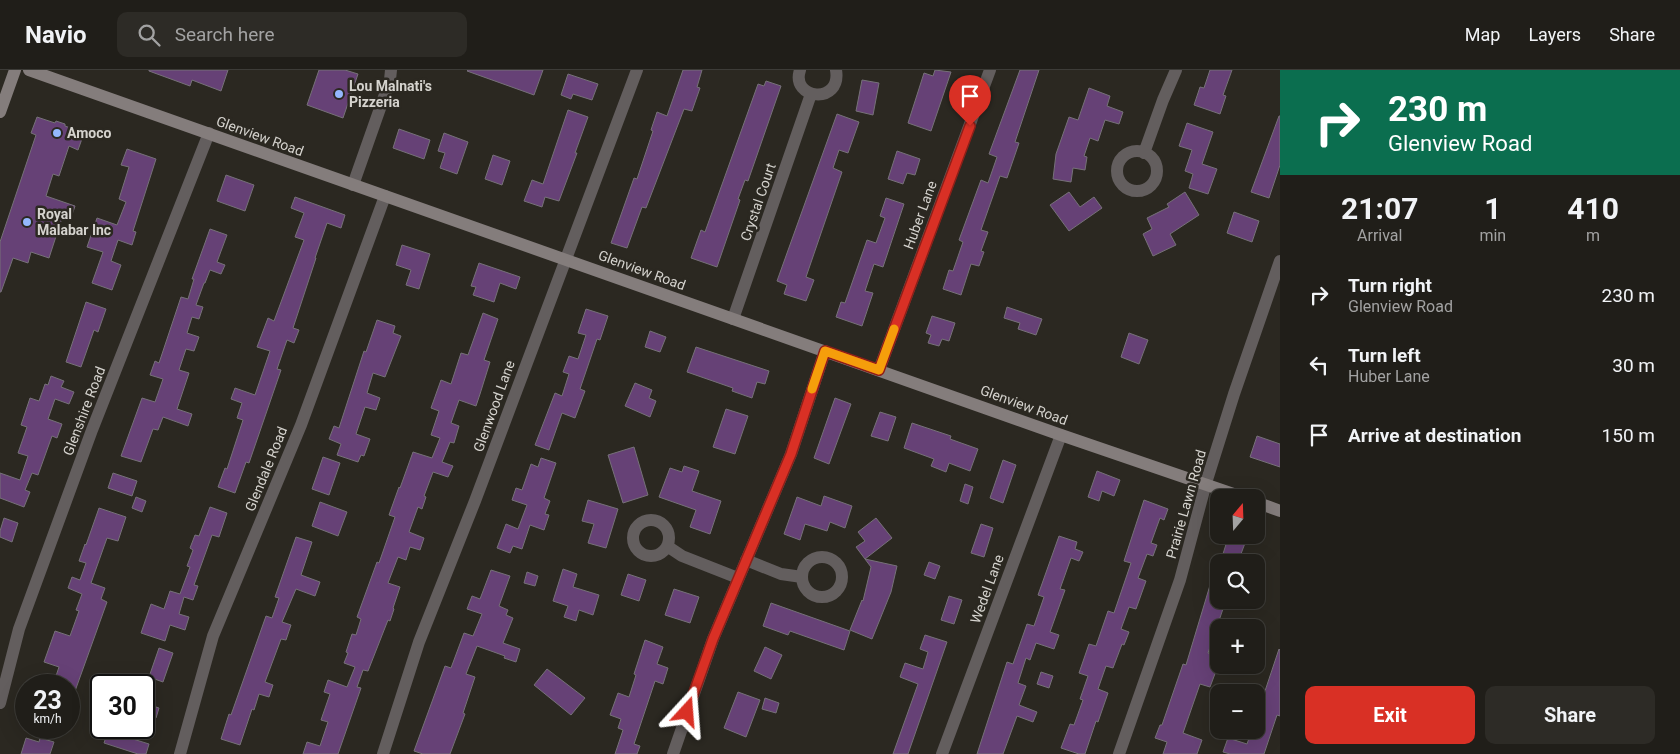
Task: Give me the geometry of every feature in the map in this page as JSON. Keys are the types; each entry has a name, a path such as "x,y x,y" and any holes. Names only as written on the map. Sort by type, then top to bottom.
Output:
{"main road":[{"path":"0,112 15,70"},
{"name":"Glenview Road","path":"29,70 1061,435 1222,489"},
{"path":"1265,505 1280,511"}],"street":[{"path":"353,185 390,80 391,70"},
{"name":"Glenwood Lane","path":"383,754 419,642 475,501 637,70"},
{"path":"800,70 799,80 802,86 811,94 829,92 836,82 836,70"},
{"name":"Huber Lane","path":"879,370 990,70"},
{"path":"1144,153 1176,70"},
{"name":"Crystal Court","path":"733,319 811,94"},
{"name":"Glenshire Road","path":"0,702 19,629 92,430 209,134"},
{"name":"Glendale Road","path":"180,754 214,636 300,425 385,196"},
{"name":"Prairie Lawn Road","path":"1119,754 1180,580 1206,483 1234,394 1280,261"},
{"path":"673,754 713,639 791,454 825,351"},
{"name":"Wedel Lane","path":"942,754 1061,435"},
{"path":"667,546 682,556 738,578"},
{"path":"746,560 781,574 802,577"}],"building":[{"path":"149,70 228,70 221,91 192,80 190,86"},
{"path":"319,70 345,70 358,74 343,118 307,105"},
{"path":"468,70 543,70 534,95"},
{"path":"683,70 702,70 697,87 700,88 692,111 684,109 646,208 642,207 627,248 611,243 634,178 637,179 653,131 651,130 657,112 667,116"},
{"path":"935,70 951,72 931,131 908,123 924,73 933,76"},
{"path":"1020,70 1039,70 1015,142 1019,143 1007,178 1000,176 981,230 988,232 981,251 984,252 979,266 971,264 961,295 943,289 949,270 953,271 963,242 959,240 981,180 988,183 997,157 989,154"},
{"path":"1210,70 1232,70 1223,95 1226,96 1220,114 1194,105 1200,87 1204,88"},
{"path":"568,74 598,84 592,100 573,94 571,99 561,95"},
{"path":"862,80 879,83 873,115 856,111"},
{"path":"766,81 781,86 748,181 745,180 738,199 740,200 717,267 691,258 701,230 705,232 758,84 764,86"},
{"path":"1089,88 1110,96 1107,106 1123,112 1119,124 1105,120 1098,141 1090,138 1084,156 1087,157 1085,170 1073,168 1071,182 1053,179 1056,154 1069,117 1078,120"},
{"path":"568,110 588,117 559,201 545,197 542,207 524,201 532,180 543,184"},
{"path":"837,114 859,122 848,153 839,150 833,168 842,172 806,277 814,280 806,301 784,294 787,285 777,281"},
{"path":"1279,116 1280,165 1269,198 1251,192"},
{"path":"37,117 65,124 65,126 84,133 78,150 69,146 59,176 53,174 46,196 75,206 70,221 62,218 49,258 31,252 28,263 13,258 0,292 0,242 36,135 31,133"},
{"path":"1187,123 1213,132 1202,164 1217,169 1208,194 1189,188 1193,174 1185,171 1192,150 1179,146"},
{"path":"399,129 430,140 424,159 393,148"},
{"path":"444,133 468,142 457,174 440,168 445,153 438,151"},
{"path":"127,149 156,159 133,231 136,232 132,245 118,240 111,261 121,265 112,290 92,283 103,252 87,247 97,218 117,225 126,202 119,199 129,167 121,165"},
{"path":"897,151 920,159 915,175 907,173 903,184 888,179"},
{"path":"493,155 510,161 502,185 485,179"},
{"path":"226,175 254,185 245,211 217,201"},
{"path":"1069,192 1080,207 1094,197 1102,208 1069,231 1050,205"},
{"path":"1185,192 1199,215 1170,234 1176,245 1153,256 1143,234 1152,229 1147,218 1169,207 1167,204"},
{"path":"295,197 345,215 341,228 327,223 293,328 299,330 294,343 287,340 277,369 281,370 249,463 246,462 235,493 218,487 225,468 227,469 243,420 237,418 242,403 231,399 235,388 255,395 270,351 257,347 268,318 274,321 304,240 295,237 304,213 291,208"},
{"path":"886,198 904,204 883,267 874,264 865,291 873,293 862,326 836,317 841,302 845,303 867,240 876,243 885,218 880,216"},
{"path":"1234,212 1259,221 1252,242 1227,233"},
{"path":"210,229 227,235 217,262 225,265 221,274 210,270 196,305 203,307 199,319 192,317 187,333 199,337 194,351 186,349 179,370 189,373 177,409 192,414 188,426 163,417 158,430 153,429 141,462 121,456 142,398 155,402 163,379 150,375 155,361 159,363 181,297 188,299 194,279 192,279"},
{"path":"402,245 430,254 419,289 406,285 411,270 396,265"},
{"path":"479,263 520,277 516,289 500,283 494,302 473,295 476,287 471,286"},
{"path":"86,302 106,309 98,332 94,330 81,367 66,362"},
{"path":"1007,307 1042,319 1036,335 1018,329 1020,323 1004,318"},
{"path":"586,309 608,316 600,340 597,339 580,389 585,391 575,418 562,413 549,450 535,445 555,393 562,396 569,374 563,372 569,356 578,359 586,335 578,333"},
{"path":"483,313 498,319 484,360 490,362 480,394 476,406 459,400 451,423 459,426 454,443 450,442 442,462 453,466 448,477 433,472 424,496 426,497 422,509 418,507 409,532 424,538 420,550 410,547 406,560 398,557 388,583 400,587 394,609 368,671 363,670 357,687 361,688 338,754 303,754 307,742 320,746 328,722 321,720 330,694 324,692 328,680 347,687 355,667 344,663 348,653 346,652 352,634 356,635 361,619 357,617 395,517 389,515 399,487 413,452 432,458 440,438 431,435 439,411 431,408 441,380 451,384 461,353 468,355"},
{"path":"932,316 955,323 949,341 942,339 939,346 928,343 931,335 926,333"},
{"path":"377,320 395,326 393,333 401,336 385,377 373,373 367,393 380,398 376,410 365,407 356,434 370,439 364,456 361,455 358,462 337,455 341,444 329,439 334,426 339,428 364,351 366,352"},
{"path":"650,331 666,337 660,352 645,347"},
{"path":"1129,333 1148,340 1139,364 1121,357"},
{"path":"696,347 769,371 765,384 757,382 752,398 732,391 733,388 687,372"},
{"path":"51,376 64,381 61,387 74,392 69,404 55,399 48,419 62,424 57,438 52,436 38,475 32,473 25,490 30,492 24,507 0,498 0,473 20,480 28,456 18,453 27,427 21,425 30,398 39,401 45,384 48,385"},
{"path":"635,383 652,390 649,398 656,401 650,417 625,406"},
{"path":"835,398 851,404 829,464 814,458"},
{"path":"726,409 748,416 735,454 713,447"},
{"path":"880,412 896,417 888,441 871,436"},
{"path":"912,423 951,436 950,439 978,449 970,471 949,463 946,472 931,466 934,459 904,448"},
{"path":"1257,436 1280,444 1280,467 1250,457"},
{"path":"634,447 648,495 623,503 608,455"},
{"path":"323,457 340,463 329,495 312,489"},
{"path":"541,458 556,463 544,498 550,501 545,514 549,515 544,530 530,525 522,549 513,546 510,553 497,548 506,524 518,529 527,505 512,500 516,488 522,490 531,464 538,467"},
{"path":"1003,460 1016,465 1003,503 990,498"},
{"path":"684,466 699,471 692,491 721,501 710,534 690,527 696,510 659,497 670,468 682,472"},
{"path":"1097,471 1120,480 1114,496 1102,491 1099,501 1088,497"},
{"path":"113,473 137,481 132,496 108,488"},
{"path":"965,484 973,487 968,504 960,501"},
{"path":"824,496 852,506 845,528 830,522 827,531 805,524 800,540 784,534 797,497 821,506"},
{"path":"136,497 146,501 142,512 132,508"},
{"path":"588,500 618,509 606,548 588,543 594,524 582,521"},
{"path":"1144,500 1168,509 1164,520 1160,518 1151,543 1157,545 1153,556 1147,554 1138,578 1146,581 1136,609 1129,607 1121,629 1129,632 1124,645 1122,644 1113,668 1106,666 1098,689 1108,693 1098,722 1096,721 1085,754 1079,754 1061,748 1070,724 1074,725 1083,700 1080,699 1088,676 1079,673 1089,644 1096,646 1108,611 1114,613 1131,563 1124,561"},
{"path":"320,502 347,512 338,536 312,526"},
{"path":"210,507 227,513 219,537 212,535 194,585 198,586 193,600 184,597 179,614 189,617 185,630 170,625 165,641 141,633 151,604 164,609 170,591 180,594 190,567 187,566 193,550 190,548 195,535 199,536"},
{"path":"99,508 126,517 118,541 107,538 91,583 105,588 101,599 107,602 80,677 80,674 57,674 59,667 44,662 55,631 70,636 79,611 76,610 82,594 68,588 72,577 80,580 86,563 79,561"},
{"path":"4,518 18,523 12,542 0,537"},
{"path":"876,518 892,538 865,559 856,547 865,541 858,532"},
{"path":"981,524 993,528 984,557 971,553"},
{"path":"1059,536 1077,542 1075,549 1083,552 1079,561 1071,558 1060,589 1065,590 1050,632 1059,635 1054,649 1036,643 1030,660 1026,658 1018,683 1026,686 1019,705 1037,712 1033,722 1017,716 1003,754 977,754 1007,662 1013,664 1027,624 1034,626 1044,597 1038,595"},
{"path":"296,537 312,542 301,575 320,582 315,596 296,589 282,622 291,625 286,640 281,639 265,682 273,685 269,697 259,694 240,745 221,739 266,616 272,618 279,598 275,597"},
{"path":"1226,544 1245,544 1241,554 1223,554"},
{"path":"865,559 897,566 891,592 872,639 850,630 863,601 871,567"},
{"path":"929,562 940,566 935,579 924,575"},
{"path":"563,569 577,574 573,587 599,595 593,615 579,610 576,621 564,617 568,606 553,601"},
{"path":"491,570 510,576 499,606 508,610 506,615 513,618 503,643 520,649 516,662 477,646 466,674 475,677 463,713 465,714 450,754 423,754 414,751 445,666 451,668 464,633 473,636 482,614 467,609 472,596 480,599"},
{"path":"527,572 538,576 535,586 524,583"},
{"path":"628,574 646,580 639,601 621,595"},
{"path":"1210,585 1210,609 1223,609 1220,619 1210,619 1210,647 1208,653 1210,654 1210,674 1215,674 1210,687 1200,684 1183,733 1202,740 1197,754 1163,754 1167,742 1155,738 1160,725 1162,725 1183,664 1186,665"},
{"path":"674,589 699,597 690,623 665,615"},
{"path":"949,596 962,600 954,624 941,620"},
{"path":"771,603 850,631 844,650 790,631 788,635 763,626"},
{"path":"925,635 947,642 908,754 893,754 918,684 900,677 905,663 923,669 928,652 920,649"},
{"path":"645,640 663,647 657,664 668,668 663,684 655,681 634,744 640,746 637,754 615,754 623,730 618,728 621,719 610,715 618,693 629,697"},
{"path":"765,647 782,655 771,679 754,671"},
{"path":"159,648 173,653 163,682 155,679 155,674 150,674"},
{"path":"1279,649 1280,716 1277,715 1264,754 1230,754 1223,752 1228,739 1247,744 1249,739 1265,739 1265,691"},
{"path":"547,669 585,698 571,715 534,685"},
{"path":"1041,672 1053,676 1049,688 1037,684"},
{"path":"738,692 760,700 746,737 724,728"},
{"path":"765,698 779,703 776,713 762,709"},
{"path":"155,707 159,708 155,718"},
{"path":"26,739 39,742 40,739 44,739 54,742 50,754 21,754"},
{"path":"105,739 133,739 149,744 146,754 138,754 104,743"}],"slow traffic":[{"path":"812,389 825,351 879,370 894,329"}],"place":[{"name":"Lou Malnati's Pizzeria","path":"339,94"},
{"name":"Amoco","path":"57,133"},
{"name":"Royal Malabar Inc","path":"27,222"}],"route":[{"path":"687,712 713,639 791,454 825,351 879,370 970,126"}]}
